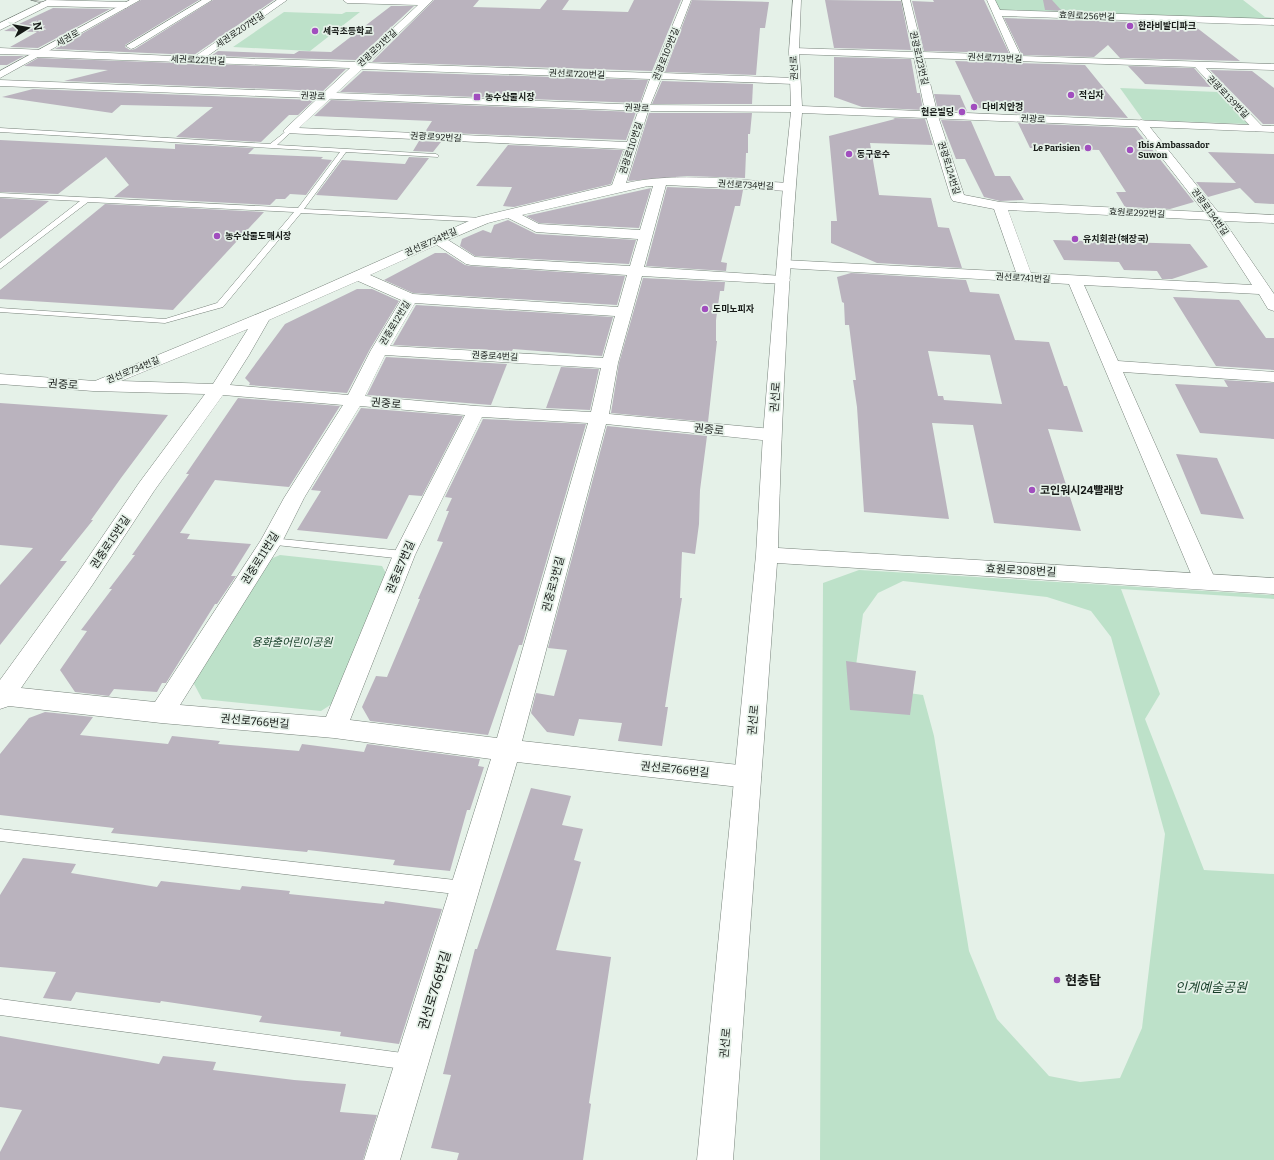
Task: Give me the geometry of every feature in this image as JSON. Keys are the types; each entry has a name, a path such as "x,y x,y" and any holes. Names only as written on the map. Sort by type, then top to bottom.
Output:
{"street":[{"name":"세권로","path":"0,75 136,0"},
{"path":"131,46 208,0"},
{"name":"세권로207번길","path":"197,60 283,0"},
{"path":"347,0 428,1"},
{"name":"권광로109번길","path":"644,108 687,0"},
{"name":"권선로","path":"715,1160 767,555 772,435 784,272 788,187 797,109 794,81 794,51 797,0"},
{"name":"권광로123번길","path":"906,0 932,116"},
{"path":"991,0 1018,59"},
{"name":"권광로91번길","path":"325,97 428,1"},
{"path":"0,27 50,2 126,6"},
{"name":"효원로256번길","path":"997,13 1274,22"},
{"path":"104,56 123,47 131,46 140,48 142,50 133,57"},
{"name":"세권로221번길","path":"0,51 197,60 359,65"},
{"name":"권선로713번길","path":"794,51 1274,67"},
{"name":"권광로139번길","path":"1197,64 1259,129"},
{"name":"권선로720번길","path":"359,65 794,81"},
{"name":"권광로","path":"0,83 325,97 644,108 797,109 932,116 1274,129"},
{"path":"289,130 325,97"},
{"name":"권광로110번길","path":"618,188 644,108"},
{"name":"권광로124번길","path":"932,116 958,198 1000,206"},
{"name":"권광로134번길","path":"1141,123 1215,216 1274,306"},
{"name":"권광로92번길","path":"289,130 632,146"},
{"path":"599,418 610,363 661,181"},
{"name":"권선로734번길","path":"93,386 262,318 483,220 618,188 661,181 788,187"},
{"path":"1000,206 1025,278"},
{"name":"효원로292번길","path":"1000,206 1274,219"},
{"path":"509,214 536,228 646,235"},
{"path":"438,239 471,261 636,271 784,272"},
{"name":"권선로741번길","path":"784,272 1025,278 1263,290"},
{"name":"권중로12번길","path":"354,401 379,350 410,298 357,275"},
{"path":"1075,281 1205,582"},
{"path":"410,298 624,312"},
{"name":"권중로15번길","path":"1,697 85,580 146,487 218,389 262,318"},
{"name":"권중로4번길","path":"379,350 610,363"},
{"path":"1112,366 1274,377"},
{"name":"권중로","path":"0,379 93,386 218,389 476,411 599,418 772,435"},
{"name":"권중로11번길","path":"161,713 271,542 294,498 354,401"},
{"name":"권중로7번길","path":"334,728 404,555 476,411"},
{"name":"권중로3번길","path":"507,750 599,418"},
{"name":"효원로308번길","path":"767,555 1274,586"},
{"name":"권선로766번길","path":"1,697 334,728 748,778"},
{"name":"권선로766번길","path":"382,1160 507,750"}],"lane":[{"path":"33,0 50,2"},
{"path":"0,130 273,145 344,151 436,156"},
{"path":"273,145 289,130"},
{"path":"0,310 166,321 220,305 299,211 344,151"},
{"path":"0,195 483,220"},
{"path":"0,267 86,200"},
{"path":"271,542 404,555"},
{"path":"0,835 465,888"},
{"path":"0,1007 412,1063"}],"green space":[{"path":"993,0 1243,0 1265,17 1274,19 999,13"},
{"path":"284,12 342,14 346,12 360,12 310,51 233,47"},
{"path":"1120,88 1218,92 1248,124 1143,120"},
{"name":"용화출어린이공원","path":"280,555 382,566 388,577 335,702 321,711 202,699 193,682 268,560"},
{"name":"인계예술공원","path":"859,570 1274,595 1274,599 1121,589 1160,694 1145,719 1204,870 1274,874 1274,1160 820,1160 823,583","holes":["903,581 1047,597 1091,611 1111,637 1165,834 1142,1028 1120,1078 1080,1082 1049,1076 997,1019 969,951 934,736 923,695 880,689 855,673 863,614 878,593"]}],"building":[{"path":"141,0 199,0 125,45 125,47 130,50 135,49 213,0 274,0 194,55 55,49"},
{"path":"434,0 479,0 473,7 540,9 547,0 569,0 562,10 628,12 634,0 681,0 652,71 372,62"},
{"path":"692,0 769,2 765,28 760,28 756,75 665,72"},
{"path":"825,0 901,1 911,50 834,48"},
{"path":"933,0 984,0 1009,53 924,51 912,1 934,2"},
{"path":"1043,0 1052,0 1062,11 1045,10"},
{"path":"391,6 414,6 356,60 211,56 218,51 294,54 299,51 331,52"},
{"path":"53,8 110,9 38,48 10,47 37,32 4,31"},
{"path":"1004,18 1192,24 1240,61 1120,58 1108,45 1094,57 1022,55"},
{"path":"0,56 24,56 7,65 0,65"},
{"path":"834,57 911,59 917,93 920,93 923,110 862,107 834,97"},
{"path":"38,58 346,69 323,91 64,81 108,70 24,66"},
{"path":"955,61 1085,65 1128,118 1012,113 1010,109 977,108"},
{"path":"1128,66 1194,68 1211,87 1145,84"},
{"path":"1210,70 1252,71 1274,88 1274,124 1263,124"},
{"path":"363,71 648,80 640,103 340,92"},
{"path":"662,81 753,84 752,104 652,104"},
{"path":"33,89 314,100 298,115 289,115 261,142 176,137 213,107 121,105 112,113 2,97"},
{"path":"934,94 960,95 967,111 938,110"},
{"path":"331,100 636,112 626,140 425,132 432,121 314,116"},
{"path":"649,113 752,113 750,134 748,134 748,153 746,153 745,178 687,176 628,181"},
{"path":"893,118 925,119 933,145 870,143 879,195 931,198 938,227 949,228 962,268 877,263 831,243 831,221 837,221 829,136 895,119"},
{"path":"941,120 971,121 995,176 1010,176 1024,200 1000,201 984,197 965,159 956,159"},
{"path":"1018,123 1135,128 1194,202 1170,209 1125,207 1116,192 1126,192 1099,150 1030,148"},
{"path":"0,140 175,149 175,144 254,148 248,154 323,157 321,159 332,160 306,195 290,194 285,199 276,199 270,205 114,197 129,185 106,157 58,194 0,192"},
{"path":"419,141 441,142 433,152 413,151"},
{"path":"508,145 623,150 611,184 514,207 503,206 512,187 476,186"},
{"path":"1208,152 1274,154 1274,204 1255,203 1240,188 1208,197 1196,182 1236,183"},
{"path":"409,157 429,158 397,200 316,195 342,160 405,164"},
{"path":"667,187 743,190 740,206 735,206 721,262 727,263 726,271 646,266"},
{"path":"651,188 639,228 539,223 526,216"},
{"path":"0,198 49,201 0,239"},
{"path":"105,204 264,212 173,310 0,299 0,290"},
{"path":"508,220 536,234 636,240 629,264 475,256 460,246 462,239 483,230 491,233 494,225"},
{"path":"1053,240 1190,244 1208,267 1172,279 1162,279 1157,271 1124,270 1119,262 1064,260"},
{"path":"435,253 446,253 465,265 471,266 625,276 617,305 413,293 384,280"},
{"path":"851,273 966,280 970,292 999,294 1015,340 1049,342 1064,386 1067,386 1083,432 1048,429 1081,531 994,523 973,425 932,423 949,519 864,512 857,407 853,380 856,380 849,325 845,325 844,303 842,302 837,277","holes":["928,351 990,355 1002,404 944,400 943,396 938,396"]},
{"path":"643,278 725,282 724,291 720,291 716,320 717,341 708,422 611,413 619,363"},
{"path":"357,289 372,289 399,301 370,349 347,393 249,385 250,383 245,378 285,324"},
{"path":"1173,297 1239,300 1266,338 1274,338 1274,370 1216,366"},
{"path":"416,305 613,317 602,356 513,349 512,351 393,345"},
{"path":"386,357 507,364 491,405 367,395"},
{"path":"561,367 599,369 590,410 546,408"},
{"path":"1224,380 1274,383 1274,439 1200,433 1175,384 1228,387"},
{"path":"238,398 340,406 289,487 215,480 180,533 190,534 187,539 251,544 231,576 236,576 217,604 215,604 166,683 162,683 157,692 114,689 109,696 75,692 60,670 87,631 81,630 112,589 109,589 135,555 132,555 189,474 186,474"},
{"path":"0,403 168,415 91,520 93,520 60,561 67,561 0,645 0,585 33,548 0,545"},
{"path":"361,408 463,416 422,496 409,495 387,539 297,530 321,491 311,490"},
{"path":"483,419 586,424 522,645 519,645 488,735 370,721 362,707 376,676 387,677 420,599 418,599 443,542 437,541 449,511 446,511 452,498 445,497"},
{"path":"607,426 707,436 700,490 699,524 695,554 682,552 680,598 682,598 665,707 668,707 662,746 618,741 622,723 579,719 574,736 547,732 531,713 536,693 554,696 567,650 548,648"},
{"path":"1176,454 1217,458 1244,519 1201,514"},
{"path":"846,661 916,671 910,715 850,710"},
{"path":"45,712 93,717 80,735 168,744 172,736 220,741 218,744 299,751 302,744 364,752 367,744 480,759 478,766 484,767 470,810 467,810 450,871 393,865 395,860 308,850 307,852 111,833 114,828 0,815 0,754 29,718"},
{"path":"531,788 571,796 562,825 583,829 574,860 581,862 556,950 611,957 589,1103 591,1104 583,1160 457,1160 459,1153 431,1148 451,1075 443,1074 475,949 477,949"},
{"path":"23,858 76,864 71,873 157,887 161,881 240,890 242,886 290,891 289,894 384,904 385,901 442,909 399,1044 340,1036 341,1032 259,1022 262,1016 161,1001 160,1003 76,992 71,1001 43,998 56,972 0,967 0,895"},
{"path":"0,1036 159,1064 163,1056 216,1062 213,1070 294,1080 346,1084 340,1112 377,1115 363,1160 0,1160 0,1152 22,1110 0,1107"}],"place":[{"name":"한라비발디파크","path":"1130,26"},
{"name":"세곡초등학교","path":"315,31"},
{"name":"적십자","path":"1071,95"},
{"name":"농수산물시장","path":"477,97"},
{"name":"다비치안경","path":"974,107"},
{"name":"현은빌딩","path":"962,112"},
{"name":"Le Parisien","path":"1088,148"},
{"name":"Ibis Ambassador Suwon","path":"1130,150"},
{"name":"동구운수","path":"849,154"},
{"name":"농수산물도매시장","path":"217,236"},
{"name":"유치회관 (해장국)","path":"1075,239"},
{"name":"도미노피자","path":"705,309"},
{"name":"코인워시24빨래방","path":"1032,490"},
{"name":"현충탑","path":"1057,980"}]}
